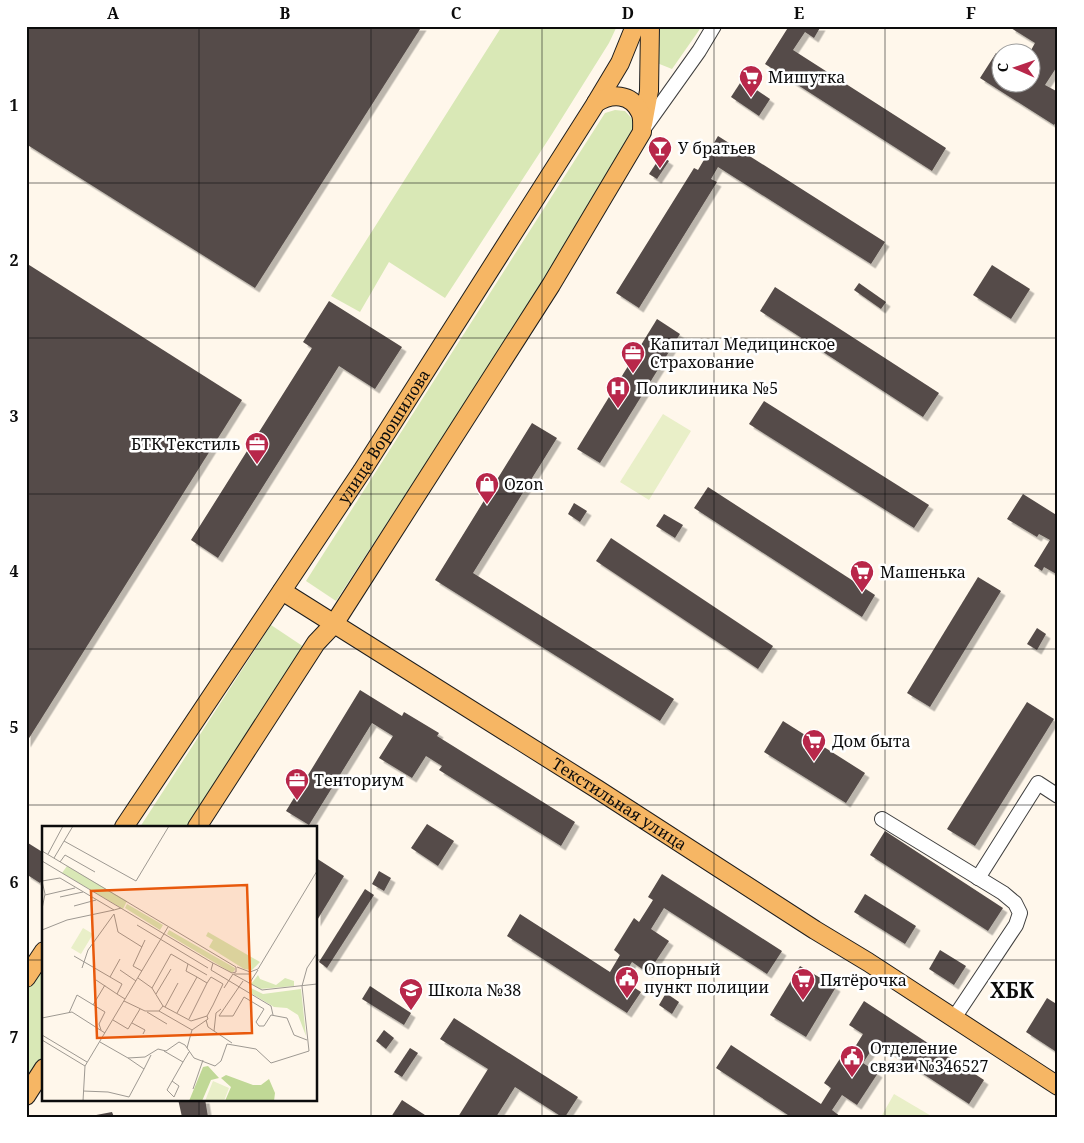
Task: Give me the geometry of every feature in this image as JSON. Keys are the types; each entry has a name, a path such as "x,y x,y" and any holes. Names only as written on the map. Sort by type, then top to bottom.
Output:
{"main road":[{"name":"улица Ворошилова","path":"125,826 362,471 596,103 620,63 635,26"},
{"path":"198,826 316,643 334,624 551,285 642,132 648,91 650,26"},
{"path":"596,103 605,97 623,97 634,103 641,114 642,132"},
{"name":"Текстильная улица","path":"282,590 612,799 1058,1086"},
{"path":"26,978 42,954"},
{"path":"26,1096 42,1071"}],"street":[{"path":"620,63 644,26"},
{"path":"642,132 685,72 714,26"},
{"path":"978,878 1038,783 1058,796"},
{"path":"882,819 1003,893 1015,903 1020,913 1016,925 954,1018"}],"green space":[{"path":"502,26 617,26 609,43 552,134 445,298 389,262 360,312 331,296"},
{"path":"663,26 702,26 672,69 657,63 660,29"},
{"path":"615,110 625,111 636,123 632,147 336,601 306,581 605,113"},
{"path":"663,414 691,431 649,500 620,482"},
{"path":"271,625 304,647 189,826 141,826"},
{"path":"42,954 42,1071 26,1096 26,978"},
{"path":"894,1094 933,1117 881,1117"}],"building":[{"path":"26,26 422,26 255,288 26,144"},
{"path":"789,26 821,26 814,38 805,32 793,50 946,148 932,171 765,64"},
{"path":"1012,26 1058,26 1058,65 1045,85 1058,92 1058,119 1054,125 1002,92 1042,92 1042,42 1033,42 1011,28"},
{"path":"992,59 992,86 980,78"},
{"name":"Мишутка","path":"742,80 770,99 759,116 731,97"},
{"path":"718,136 885,242 871,264 718,167 711,179 717,182 639,308 616,293 694,168 698,170"},
{"path":"661,156 669,161 657,179 649,174"},
{"path":"26,263 242,400 26,743"},
{"path":"992,265 1030,289 1011,319 973,295"},
{"path":"859,283 886,302 881,309 854,290"},
{"path":"775,287 939,393 923,417 760,311"},
{"name":"БТК Текстиль","path":"329,301 402,347 375,389 339,366 218,558 191,540 312,348 303,342"},
{"path":"657,319 680,334 600,463 577,449"},
{"path":"764,401 929,505 914,528 749,424"},
{"path":"532,423 557,438 473,573 674,699 660,721 435,580"},
{"path":"708,487 875,595 862,617 694,508"},
{"path":"1023,494 1058,516 1058,575 1044,567 1042,571 1034,566 1050,540 1039,534 1037,537 1007,519"},
{"path":"574,503 587,511 580,522 568,514"},
{"path":"664,514 683,525 675,538 656,526"},
{"path":"611,538 773,646 758,669 596,561"},
{"path":"978,577 1001,591 930,707 907,693"},
{"path":"1037,628 1046,634 1037,650 1027,644"},
{"path":"360,690 402,716 404,712 439,733 437,736 575,822 561,846 439,770 442,766 426,756 412,778 379,758 393,736 372,723 309,825 286,811"},
{"path":"1027,702 1054,719 975,846 947,829"},
{"name":"Дом быта","path":"783,721 865,773 846,803 764,752"},
{"path":"427,824 454,841 438,866 411,848"},
{"path":"885,831 1003,908 988,931 870,855"},
{"path":"28,843 42,852 42,880 40,883 26,874 26,846"},
{"path":"318,859 344,876 318,919"},
{"path":"379,871 391,878 384,891 372,884"},
{"path":"662,874 782,951 767,974 664,908 651,929 669,941 648,973 632,962 621,979 641,992 627,1013 507,936 520,914 610,972 620,955 614,950 634,918 639,922 653,900 648,897"},
{"path":"365,889 374,895 327,968 319,962"},
{"path":"865,894 916,926 905,944 854,912"},
{"path":"940,950 966,966 954,985 929,969"},
{"name":"Пятёрочка","path":"800,966 836,987 806,1037 770,1015"},
{"path":"370,986 411,1013 404,1025 362,999"},
{"path":"666,993 679,1002 672,1014 659,1005"},
{"path":"1047,998 1058,1005 1058,1053 1026,1032"},
{"path":"864,1001 984,1080 969,1104 876,1043 863,1063 878,1073 857,1105 842,1095 832,1110 841,1117 791,1117 716,1068 731,1045 821,1104 831,1088 824,1083 845,1051 850,1055 863,1034 849,1025"},
{"path":"454,1018 578,1097 565,1117 562,1117 515,1087 496,1117 458,1117 488,1069 440,1039"},
{"path":"384,1030 394,1038 386,1049 376,1041"},
{"path":"410,1048 418,1053 402,1077 394,1072"},
{"path":"178,1100 205,1100 208,1117 182,1117"},
{"path":"402,1100 428,1117 391,1117"},
{"path":"112,1112 114,1117 91,1117 91,1116"}],"place":[{"name":"Мишутка","path":"751,98"},
{"name":"У братьев","path":"660,169"},
{"name":"Капитал Медицинское Страхование","path":"633,374"},
{"name":"Поликлиника №5","path":"618,409"},
{"name":"БТК Текстиль","path":"257,465"},
{"name":"Ozon","path":"487,505"},
{"name":"Машенька","path":"862,593"},
{"name":"Дом быта","path":"814,762"},
{"name":"Тенториум","path":"297,801"},
{"name":"Опорный пункт полиции","path":"627,999"},
{"name":"Пятёрочка","path":"803,1001"},
{"name":"Школа №38","path":"411,1011"},
{"name":"Отделение связи №346527","path":"852,1078"}],"district":[{"name":"ХБК","path":"1012,991"}]}
